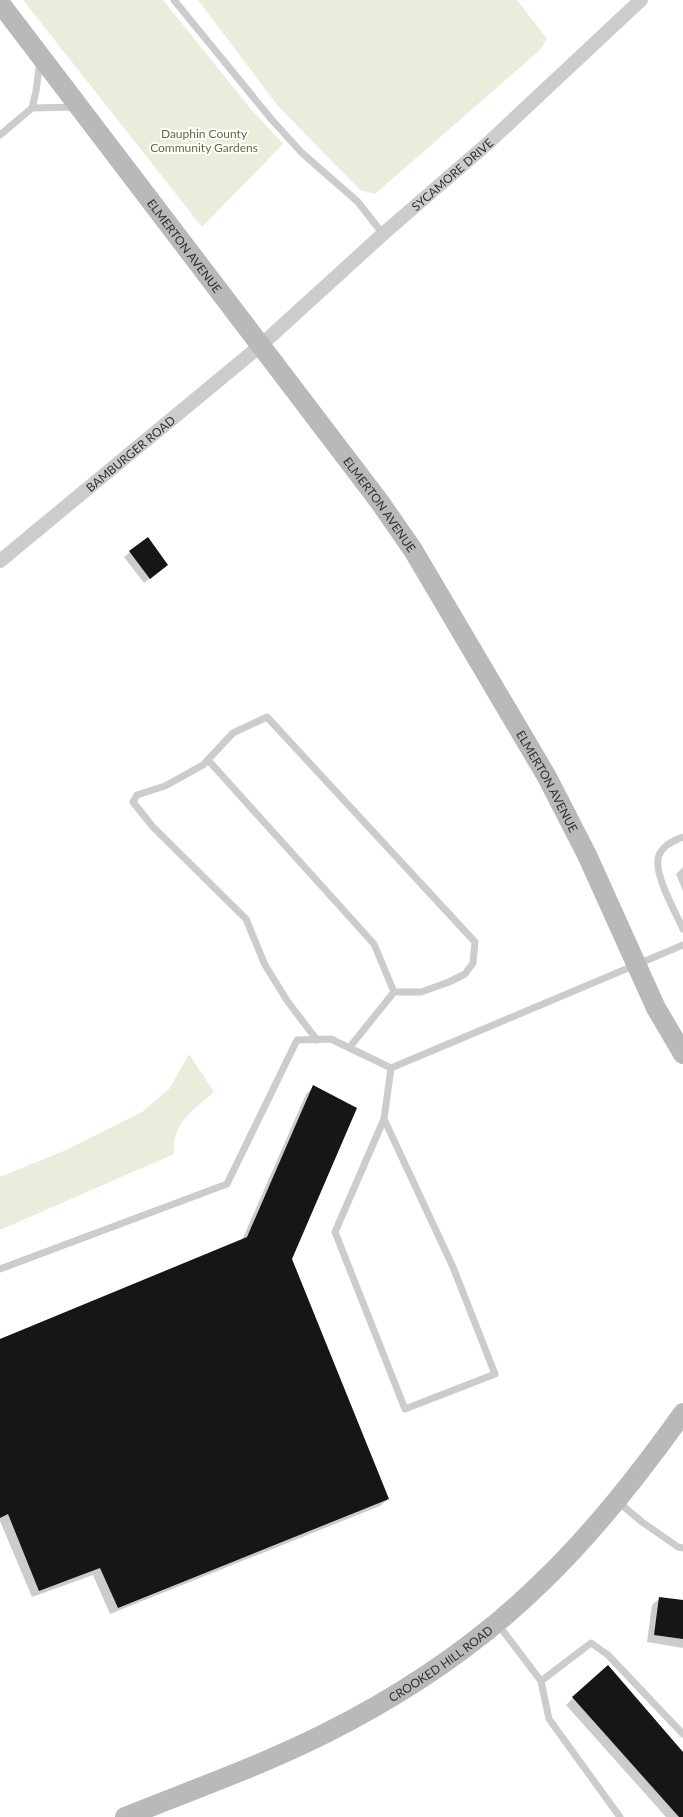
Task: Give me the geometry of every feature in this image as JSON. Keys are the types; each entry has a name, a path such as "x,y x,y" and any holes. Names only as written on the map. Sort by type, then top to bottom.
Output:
{"main road":[{"name":"ELMERTON AVENUE","path":"0,3 379,501 413,550 547,777 586,855 656,1008 683,1054"},
{"name":"CROOKED HILL ROAD","path":"125,1817 288,1752 330,1731 411,1686 461,1651 543,1582 581,1543 650,1460 683,1413"}],"street":[{"name":"SYCAMORE DRIVE","path":"260,346 383,234 487,144 641,0"},
{"name":"BAMBURGER ROAD","path":"0,561 260,346"}],"lane":[{"path":"174,0 272,120 307,157 358,202 383,234"},
{"path":"0,135 32,108 41,56"},
{"path":"32,108 79,107"},
{"path":"317,1040 288,1002 265,965 246,919 153,827 133,802 137,795 165,786 203,765 232,733 266,717 475,942 473,963 465,974 449,982 421,992 394,992"},
{"path":"208,760 374,944 394,992"},
{"path":"683,836 670,842 659,855 657,868 683,929"},
{"path":"0,1269 227,1184 297,1040 331,1039 390,1068 683,944"},
{"path":"349,1048 394,992"},
{"path":"384,1119 453,1267 495,1374 405,1409 335,1232 384,1119 390,1068"},
{"path":"617,1501 642,1522 678,1547 683,1548"},
{"path":"497,1622 541,1681 549,1719 620,1817"},
{"path":"541,1681 591,1643 608,1655 683,1734"}],"green space":[{"name":"Dauphin County Community Gardens","path":"23,0 163,0 250,108 283,144 202,227"},
{"path":"198,0 517,0 547,39 540,50 375,194 360,190 277,105"},
{"path":"189,1054 214,1092 185,1118 176,1134 174,1154 0,1230 0,1177 66,1150 142,1112 169,1089"}],"building":[{"path":"148,537 168,565 150,579 129,551"},
{"path":"313,1085 357,1108 292,1259 389,1499 118,1608 100,1568 39,1591 8,1514 0,1518 0,1339 247,1237"},
{"path":"659,1597 683,1600 683,1639 654,1635"},
{"path":"608,1665 683,1752 683,1817 679,1817 572,1697"}]}
